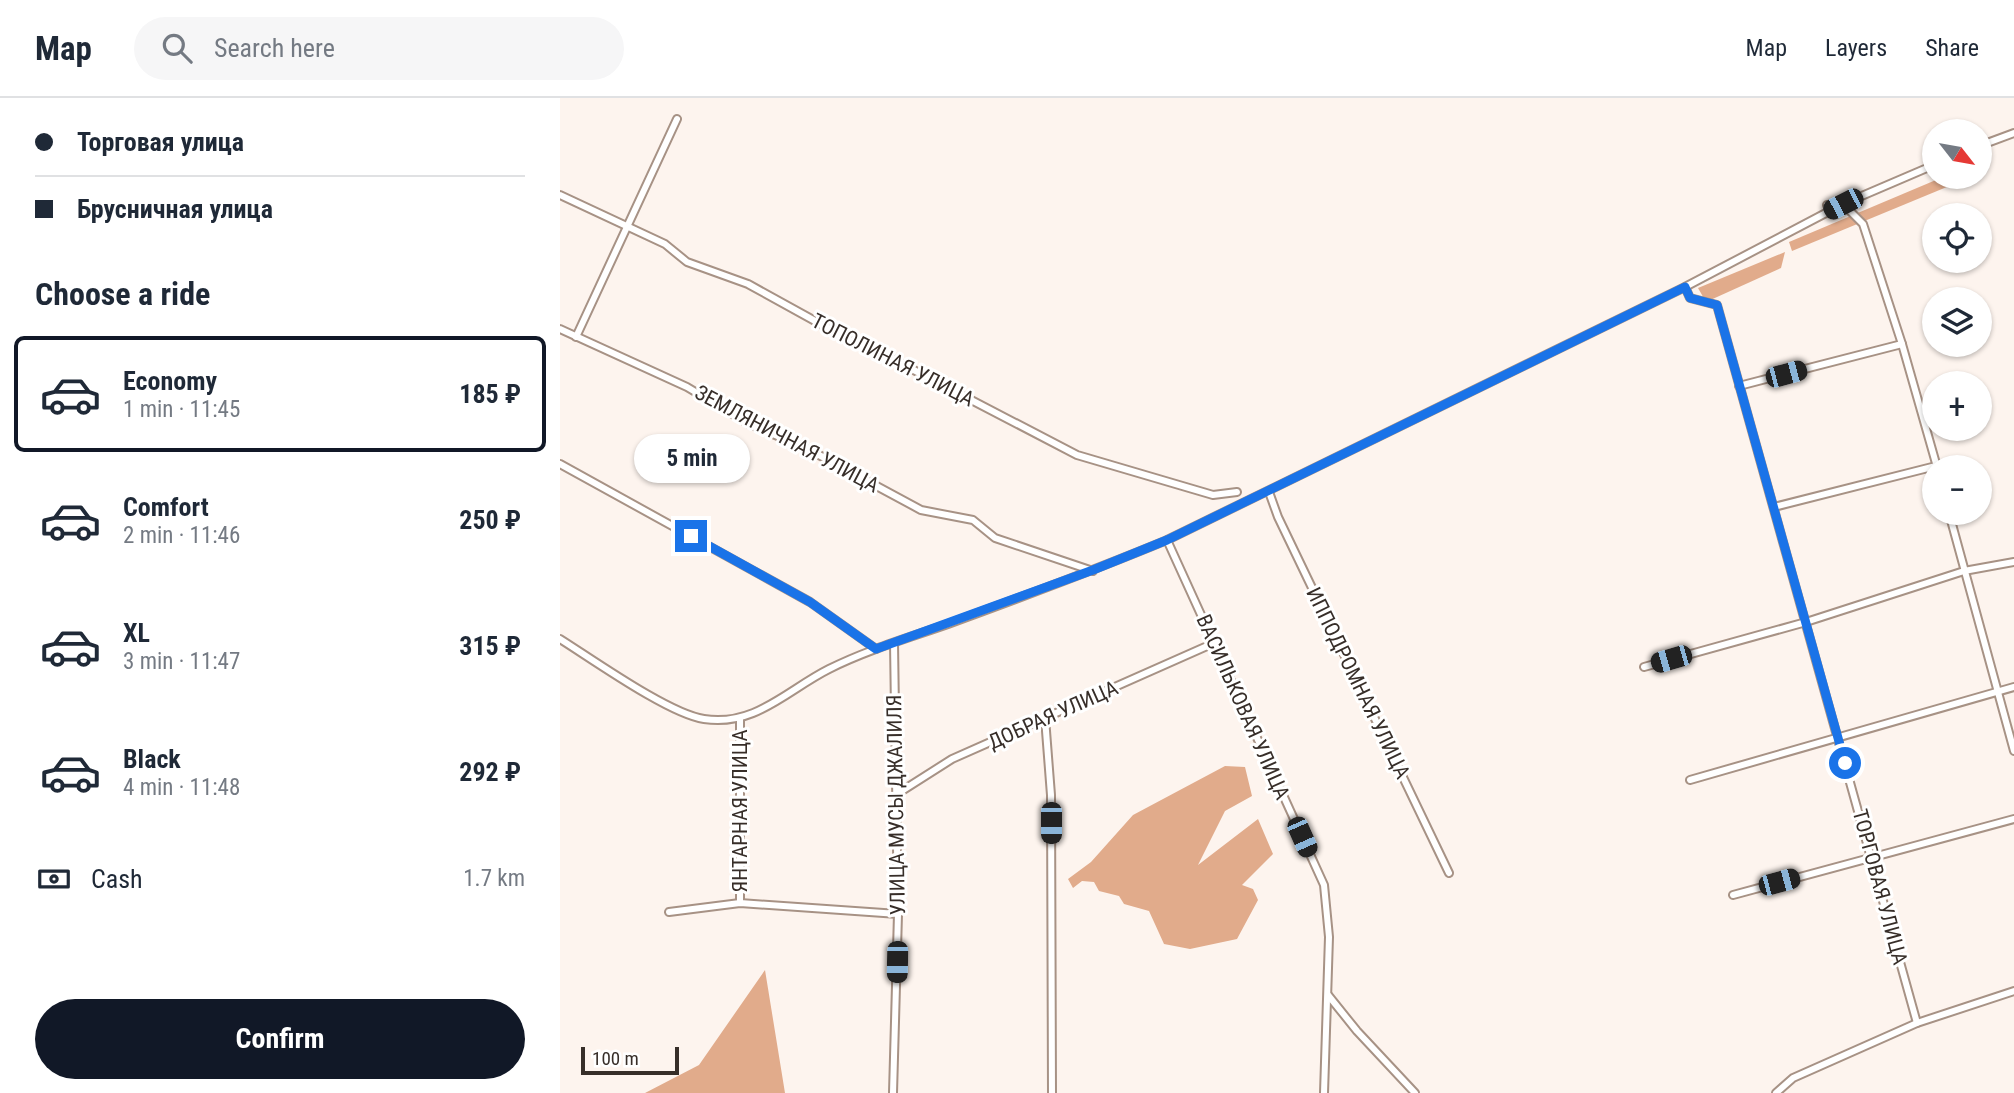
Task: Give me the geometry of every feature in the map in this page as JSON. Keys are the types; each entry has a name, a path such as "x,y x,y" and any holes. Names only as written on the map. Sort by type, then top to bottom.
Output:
{"street":[{"path":"576,337 677,119"},
{"path":"1992,141 2014,133"},
{"path":"560,639 677,710 702,719 740,719 764,709 827,670 876,649 1093,570 1167,540 1685,287 1843,204 1922,170"},
{"name":"ТОПОЛИНАЯ УЛИЦА","path":"560,195 665,244 687,262 748,284 864,348 883,354 1077,455 1213,495 1237,492"},
{"path":"1827,205 1843,204 1863,224 1902,344 1933,455"},
{"name":"ТОРГОВАЯ УЛИЦА","path":"1685,287 1690,298 1717,305 1917,1023"},
{"name":"ЗЕМЛЯНИЧНАЯ УЛИЦА","path":"560,329 687,387 749,424 806,448 921,510 973,520 995,538 1093,570"},
{"path":"1739,386 1902,344"},
{"path":"560,464 810,602 876,649"},
{"path":"1774,507 1922,470"},
{"name":"ИППОДРОМНАЯ УЛИЦА","path":"1269,492 1278,517 1449,873"},
{"path":"1952,525 2014,751"},
{"name":"ВАСИЛЬКОВАЯ УЛИЦА","path":"1167,540 1324,885 1329,937 1325,1093"},
{"path":"1644,667 1806,622 1964,571 2014,562"},
{"name":"УЛИЦА МУСЫ ДЖАЛИЛЯ","path":"894,643 898,914 894,1093"},
{"name":"ДОБРАЯ УЛИЦА","path":"897,794 952,759 1214,643"},
{"path":"1690,780 2014,687"},
{"path":"1045,718 1051,795 1052,1093"},
{"name":"ЯНТАРНАЯ УЛИЦА","path":"740,719 740,903"},
{"path":"1733,895 2014,819"},
{"path":"669,912 740,903 898,914"},
{"path":"1776,1093 1793,1078 1917,1023 2014,991"},
{"path":"1328,995 1415,1093"}],"shaded area":[{"path":"1922,186 1922,189 1942,189 1792,251 1789,242"},
{"path":"1785,252 1781,268 1706,302 1698,288"},
{"path":"1225,766 1245,767 1252,796 1225,811 1198,865 1258,819 1273,854 1242,885 1253,889 1258,900 1237,939 1190,949 1164,944 1149,911 1124,904 1119,896 1099,891 1094,882 1082,881 1073,888 1068,879 1091,862 1133,815"},
{"path":"765,970 785,1093 645,1093 699,1065"}],"route":[{"path":"691,536 810,602 876,649 1093,570 1167,540 1314,471 1685,287 1690,298 1717,305 1845,763"}]}
